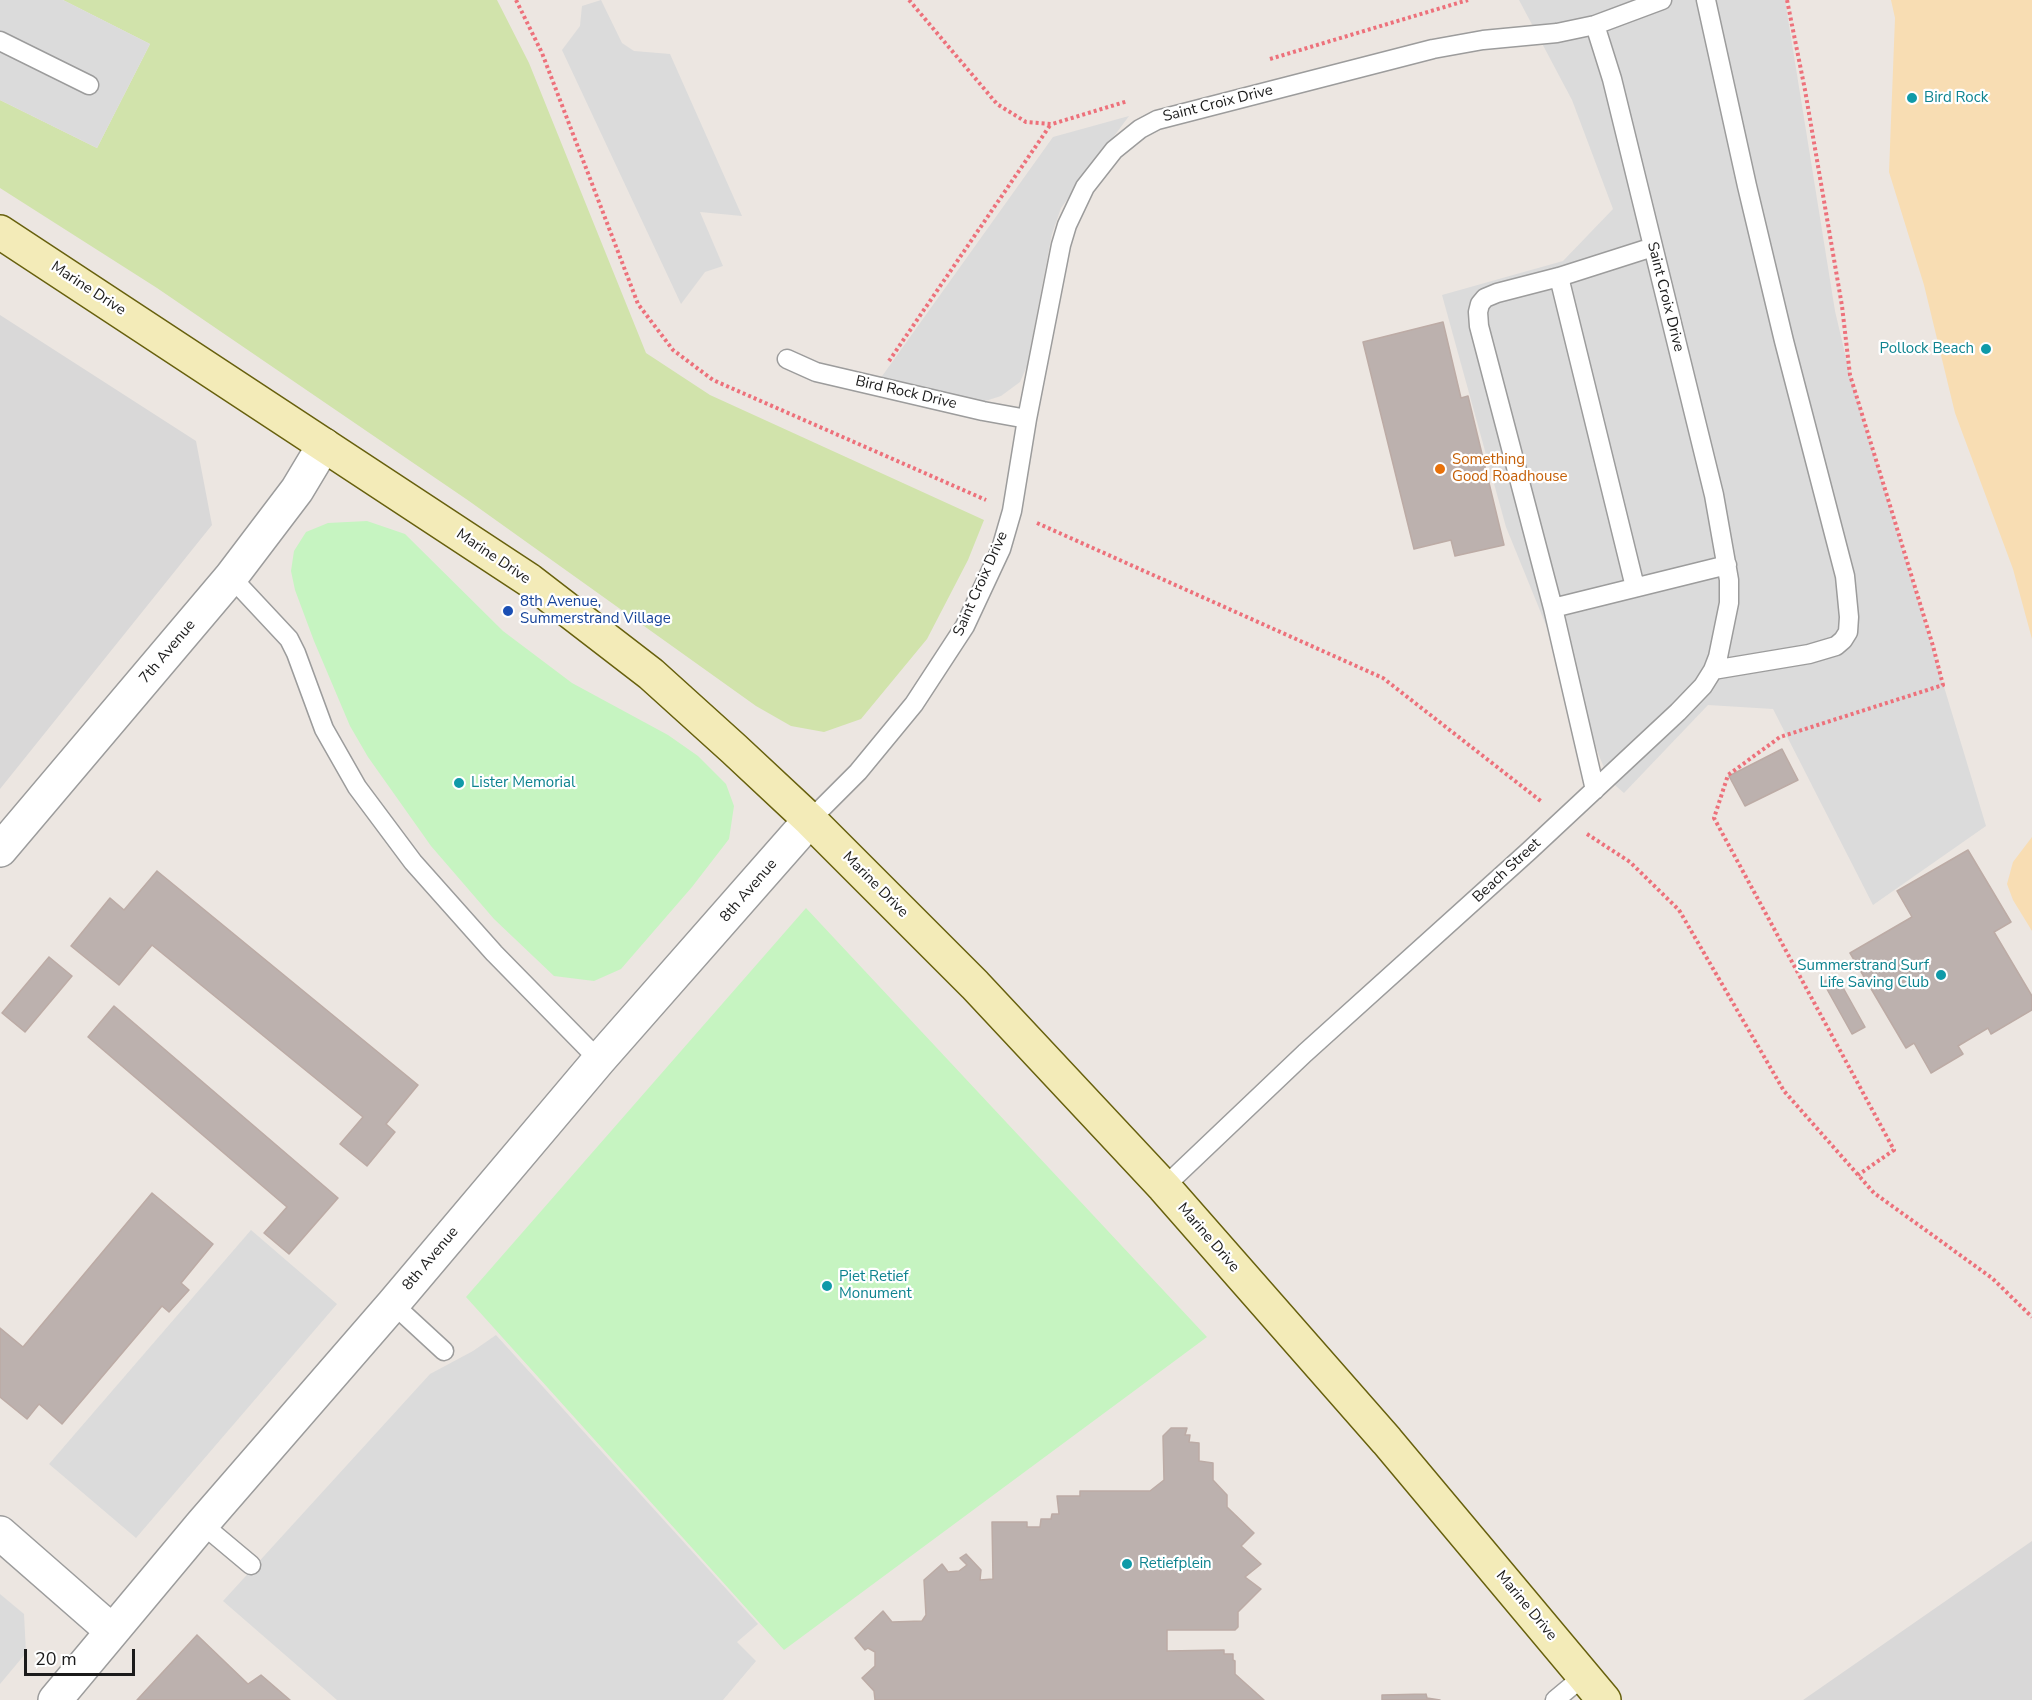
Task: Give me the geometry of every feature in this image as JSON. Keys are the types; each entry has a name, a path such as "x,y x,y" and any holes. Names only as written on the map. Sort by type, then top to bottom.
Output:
{"main road":[{"name":"Marine Drive","path":"0,232 529,580 642,666 734,749 810,820 975,985 1164,1186 1387,1442 1594,1688"}],"street":[{"name":"7th Avenue","path":"0,850 231,577 297,490 324,445"},
{"name":"8th Avenue","path":"55,1700 202,1524 393,1304 599,1060 810,820"},
{"path":"0,1533 112,1631"}],"lane":[{"path":"1594,26 1662,0"},
{"path":"1706,0 1747,186 1845,576 1849,617 1848,632 1844,640 1836,646 1809,654 1713,670"},
{"name":"Saint Croix Drive","path":"810,820 858,772 914,704 965,626 996,560 1012,511 1027,419 1061,245 1067,225 1084,187 1103,161 1140,129 1157,120 1433,49 1483,40 1557,33 1594,26 1612,79 1714,495"},
{"path":"0,41 89,85"},
{"path":"1595,790 1553,608 1482,337 1478,312 1480,304 1489,296 1559,277 1653,247"},
{"path":"1559,277 1635,587"},
{"name":"Bird Rock Drive","path":"787,359 816,372 1027,419"},
{"name":"Beach Street","path":"1164,1186 1305,1053 1595,790 1678,712 1702,686 1719,657 1729,603 1727,565 1714,495"},
{"path":"1553,608 1727,565"},
{"path":"231,577 289,639 300,662 324,729 357,787 413,862 494,952 599,1060"},
{"path":"393,1304 444,1351"},
{"path":"202,1524 251,1566"},
{"path":"1555,1700 1594,1688"}],"path":[{"path":"516,0 542,53 638,304 673,350 713,380 1012,511 1383,678 1563,818 1630,862 1679,910 1784,1091 1874,1193 1992,1278 2032,1317"},
{"path":"909,0 997,104 1026,122 1052,124 1130,100"},
{"path":"1265,60 1468,0"},
{"path":"1787,0 1842,306 1850,375 1943,685 1780,737 1728,775 1714,818 1894,1150 1858,1175"},
{"path":"872,385 1052,124"}],"shaded area":[{"path":"0,0 63,0 150,44 97,148 0,100"},
{"path":"601,0 622,43 634,51 670,54 742,216 700,212 723,266 705,272 681,304 562,50 580,26 582,6"},
{"path":"1519,0 1785,0 1835,311 1850,375 1986,826 1873,905 1773,709 1708,705 1624,793 1609,780 1506,527 1442,295 1563,261 1613,209 1572,100"},
{"path":"1129,116 1061,208 1052,234 1027,366 1020,382 1001,396 979,403 880,379 1053,137"},
{"path":"0,315 196,441 212,525 0,789"},
{"path":"251,1230 337,1304 136,1538 49,1464"},
{"path":"496,1335 758,1624 737,1642 756,1661 723,1700 337,1700 223,1601 430,1374 473,1351"},
{"path":"2032,1541 2032,1700 1803,1700"},
{"path":"0,1594 24,1614 26,1653 0,1684"}],"green space":[{"path":"63,0 497,0 529,63 646,353 710,395 984,520 968,560 927,639 861,719 824,732 791,726 756,706 469,501 157,288 0,188 0,100 97,148 150,44"},
{"path":"367,521 405,534 503,631 572,683 668,735 698,756 726,784 734,806 729,839 692,887 621,969 594,981 554,976 494,919 431,846 368,757 350,726 314,641 295,590 291,571 294,551 306,532 328,523"},
{"path":"806,908 1207,1337 784,1650 466,1297"}],"sand":[{"name":"Pollock Beach","path":"1891,0 2032,0 2032,639 2013,569 1955,413 1924,285 1889,172 1895,18"},
{"path":"2032,837 2032,931 2013,900 2007,884 2013,862"}],"building":[{"name":"Something Good Roadhouse","path":"1443,322 1461,398 1468,396 1504,545 1455,556 1451,540 1414,549 1363,342"},
{"path":"1782,749 1798,780 1745,806 1729,776"},
{"name":"Summerstrand Surf Life Saving Club","path":"1968,850 2011,922 1994,932 2032,996 2032,1010 1991,1034 1988,1028 1958,1046 1963,1054 1931,1073 1914,1043 1906,1048 1850,953 1912,917 1897,891"},
{"path":"157,871 418,1085 386,1124 395,1132 367,1166 340,1144 363,1117 152,945 119,985 71,946 110,898 124,910"},
{"path":"49,957 72,976 25,1032 2,1013"},
{"path":"1836,975 1865,1027 1852,1034 1823,982"},
{"path":"114,1006 338,1198 289,1254 264,1233 287,1207 88,1037"},
{"path":"152,1193 213,1244 181,1283 189,1290 169,1312 162,1306 62,1424 39,1404 27,1419 0,1397 0,1328 23,1347"},
{"name":"Retiefplein","path":"1171,1428 1187,1428 1185,1435 1190,1435 1189,1442 1199,1443 1199,1461 1213,1463 1213,1480 1227,1495 1227,1507 1254,1533 1241,1546 1261,1564 1245,1577 1261,1589 1238,1612 1238,1627 1235,1630 1167,1630 1167,1651 1224,1650 1224,1654 1233,1654 1235,1674 1264,1700 875,1700 874,1691 862,1678 875,1666 875,1652 868,1648 865,1650 855,1638 883,1611 892,1622 922,1621 926,1615 924,1580 942,1564 948,1572 959,1571 967,1565 960,1558 966,1554 981,1570 980,1580 993,1579 992,1522 1027,1522 1027,1527 1040,1527 1041,1519 1051,1519 1052,1514 1059,1514 1057,1496 1080,1496 1080,1491 1150,1491 1164,1480 1163,1436"},
{"path":"197,1635 248,1684 261,1675 290,1700 137,1700"},
{"path":"1426,1694 1427,1698 1440,1700 1382,1700 1382,1695"}],"place":[{"name":"Bird Rock","path":"1912,98"},
{"name":"Pollock Beach","path":"1986,349"},
{"name":"Something Good Roadhouse","path":"1440,469"},
{"name":"8th Avenue, Summerstrand Village","path":"508,611"},
{"name":"Lister Memorial","path":"459,783"},
{"name":"Summerstrand Surf Life Saving Club","path":"1941,975"},
{"name":"Piet Retief Monument","path":"827,1286"},
{"name":"Retiefplein","path":"1127,1564"}]}
